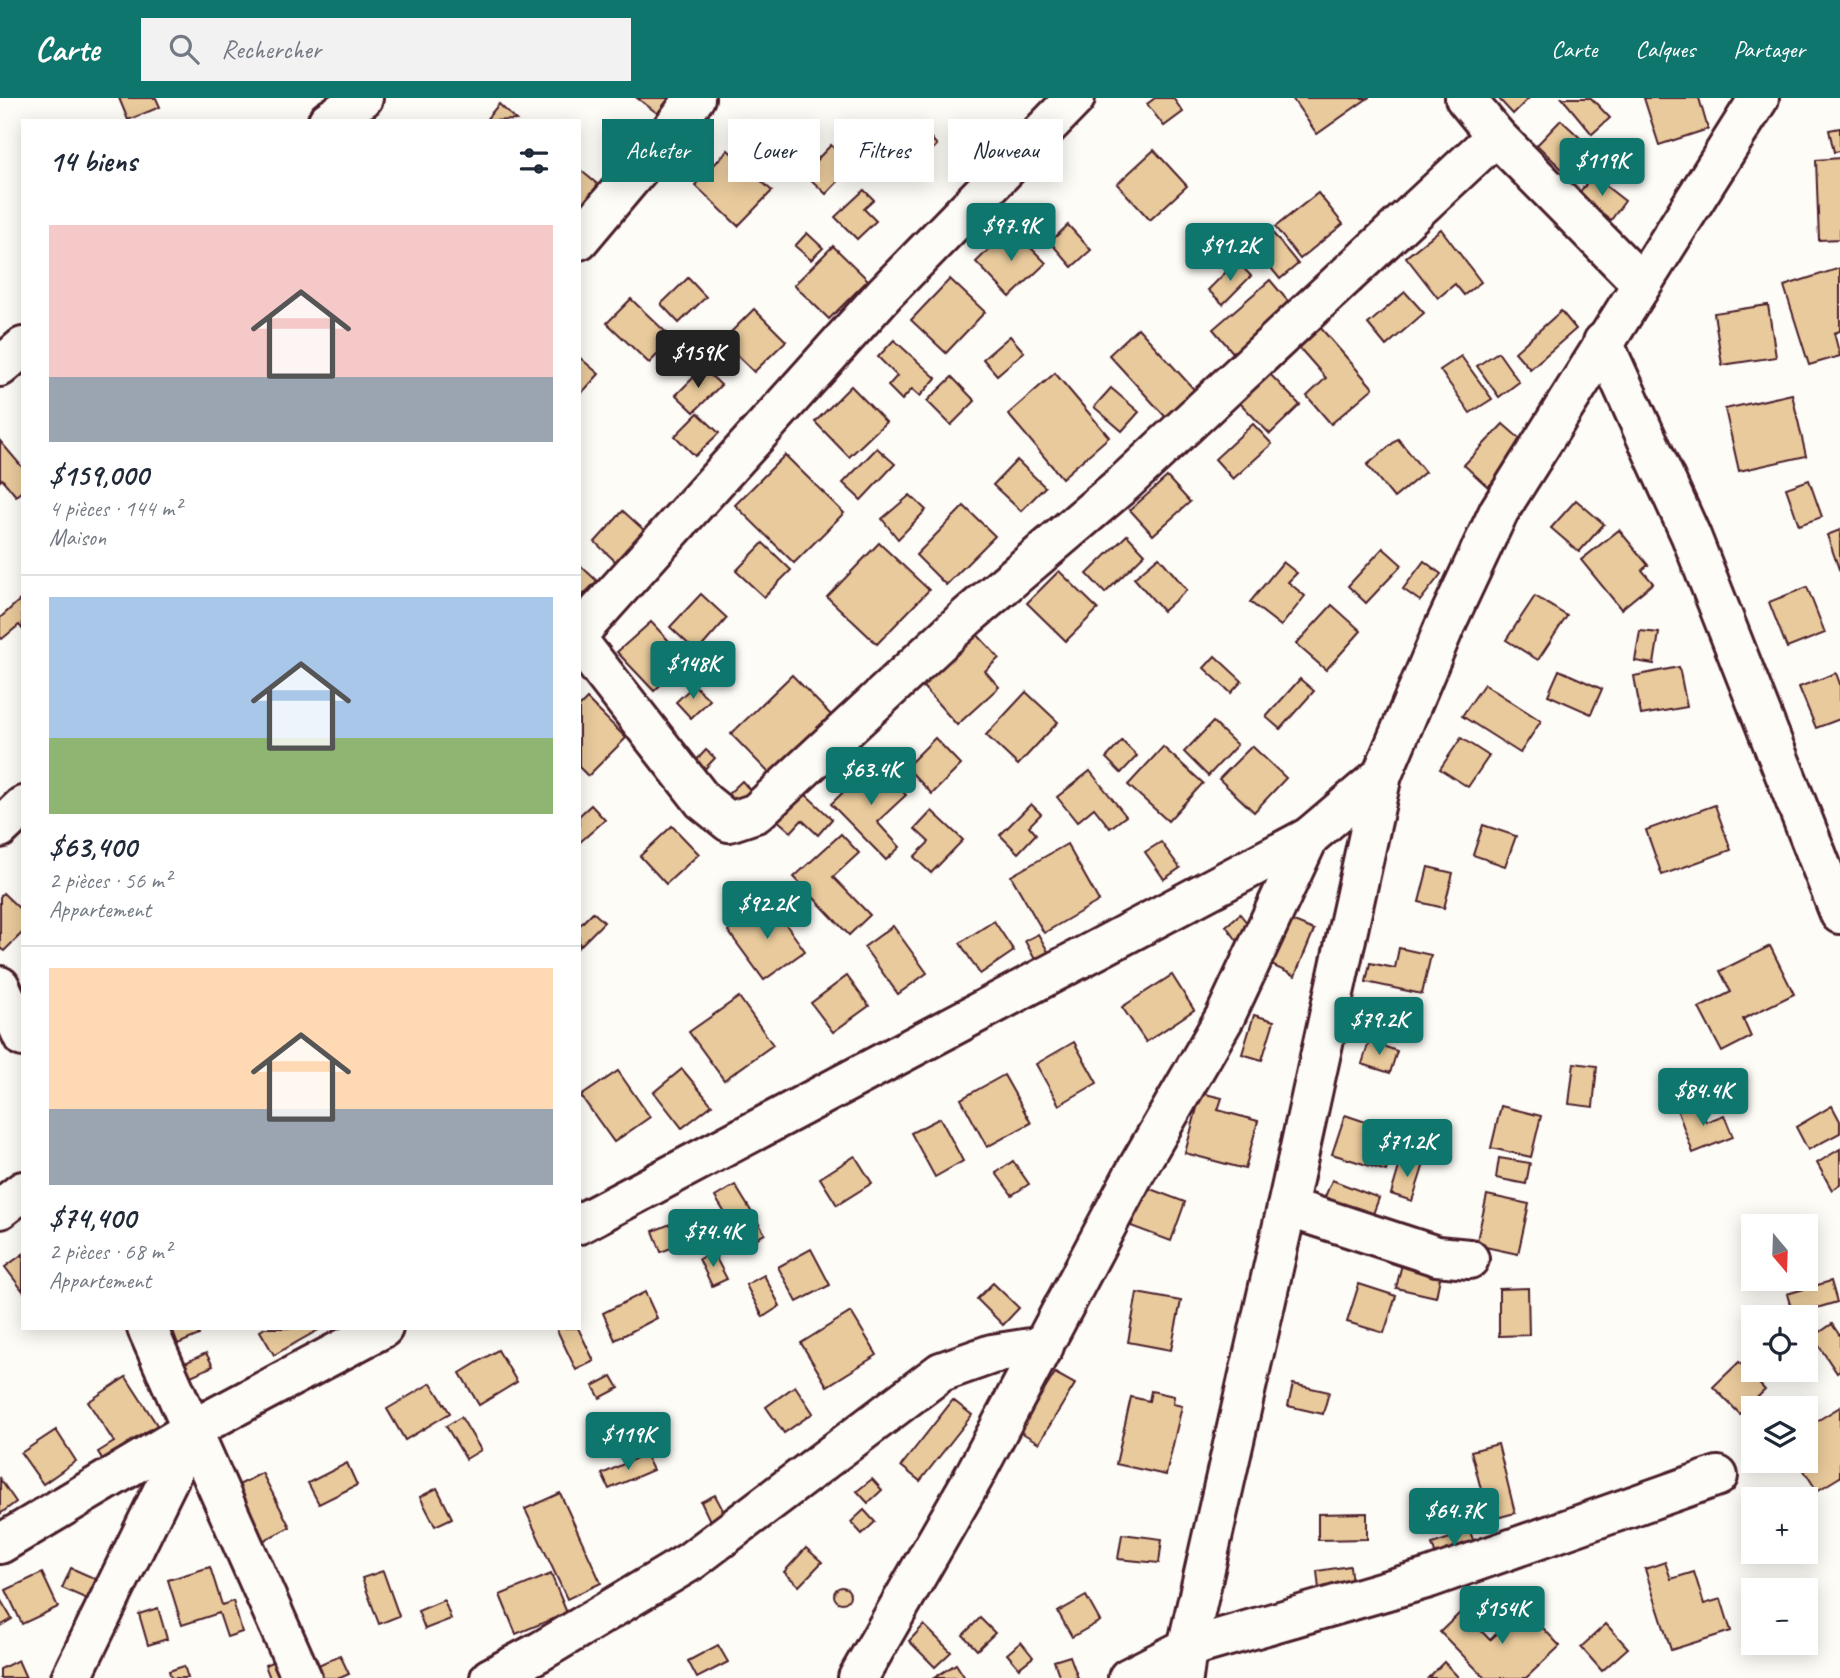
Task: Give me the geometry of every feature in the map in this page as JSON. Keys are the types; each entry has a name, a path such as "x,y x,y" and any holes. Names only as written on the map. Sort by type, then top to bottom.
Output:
{"street":[{"path":"331,119 363,98"},
{"path":"581,238 695,98"},
{"path":"581,631 885,293 1075,98"},
{"path":"1465,98 1496,136 1641,283"},
{"path":"1185,1663 1382,775 1444,628 1499,511 1759,98"},
{"path":"581,645 703,802 729,822 756,813 968,616 1124,484 1496,136"},
{"path":"1603,342 1691,537 1840,914"},
{"path":"0,367 21,349"},
{"path":"581,1223 1309,836 1382,775"},
{"path":"0,828 21,808"},
{"path":"858,1678 973,1478 1133,1176 1225,1017 1309,836"},
{"path":"0,986 21,1033"},
{"path":"0,1209 21,1193"},
{"path":"1287,1207 1437,1256 1469,1259"},
{"path":"149,1330 302,1678"},
{"path":"0,1544 193,1429 379,1330"},
{"path":"490,1678 541,1651 691,1561 941,1372 992,1354 1044,1346"},
{"path":"71,1678 193,1429"},
{"path":"1128,1678 1185,1663 1718,1476"}],"building":[{"path":"119,98 156,98 160,107 128,119"},
{"path":"637,98 678,98 670,119 665,119"},
{"path":"1155,98 1173,98 1183,112 1164,126 1147,104"},
{"path":"1292,98 1368,98 1317,134"},
{"path":"1498,98 1529,98 1513,114"},
{"path":"1562,98 1591,98 1610,118 1592,134"},
{"path":"1644,98 1699,98 1708,129 1659,145"},
{"path":"499,104 515,119 487,119"},
{"path":"1561,120 1593,150 1568,175 1537,145"},
{"path":"1840,128 1840,151 1834,152 1829,130"},
{"path":"831,145 834,148 834,182 838,182 826,194 813,182 820,182 820,156"},
{"path":"728,150 728,182 762,182 772,191 738,226 695,185 698,182 714,182 714,165"},
{"path":"1154,150 1187,186 1150,220 1117,184"},
{"path":"1840,158 1840,239 1819,240 1816,160"},
{"path":"581,171 601,187 586,204 581,200"},
{"path":"1593,176 1625,201 1611,220 1578,194"},
{"path":"864,190 874,200 864,209 876,221 857,239 835,217"},
{"path":"1318,193 1343,224 1300,259 1275,227"},
{"path":"1068,225 1091,250 1072,267 1050,242"},
{"path":"1011,228 1046,263 1010,297 976,262"},
{"path":"1441,229 1481,282 1464,295 1455,284 1438,298 1406,257"},
{"path":"1271,231 1298,264 1280,279 1253,246"},
{"path":"807,233 823,248 811,260 795,246"},
{"path":"833,246 868,280 829,319 794,285"},
{"path":"1237,261 1251,276 1223,304 1208,290"},
{"path":"1840,268 1840,331 1834,333 1840,356 1809,365 1784,286"},
{"path":"688,278 706,297 679,323 661,304"},
{"path":"950,279 985,312 946,353 911,320"},
{"path":"1270,280 1298,313 1241,362 1213,329"},
{"path":"1405,292 1424,313 1386,346 1368,324"},
{"path":"631,299 673,339 649,363 607,323"},
{"path":"1768,305 1776,357 1722,365 1714,313"},
{"path":"754,309 786,341 754,372 722,341"},
{"path":"1561,311 1576,329 1530,369 1515,352"},
{"path":"1319,326 1373,388 1331,424 1307,396 1326,378 1297,345"},
{"path":"1138,328 1201,397 1172,424 1109,355"},
{"path":"1010,336 1024,352 997,375 983,359"},
{"path":"894,340 936,378 920,396 912,389 902,400 888,386 897,376 878,357"},
{"path":"1498,352 1519,382 1499,397 1477,366"},
{"path":"1461,356 1492,399 1470,413 1440,370"},
{"path":"581,359 599,374 581,394"},
{"path":"703,368 721,385 694,412 676,395"},
{"path":"1265,369 1300,405 1270,434 1235,398"},
{"path":"1055,373 1109,437 1062,478 1008,414"},
{"path":"952,377 975,401 951,425 927,401"},
{"path":"851,386 886,422 849,457 815,422"},
{"path":"1111,388 1139,412 1122,431 1094,407"},
{"path":"1792,394 1806,456 1739,471 1725,409"},
{"path":"698,413 719,433 695,456 675,436"},
{"path":"1253,424 1272,444 1233,479 1215,459"},
{"path":"1503,424 1527,445 1488,487 1464,465"},
{"path":"1398,439 1425,472 1394,498 1367,465"},
{"path":"0,441 21,466 21,492 16,496 2,479 0,481"},
{"path":"877,448 895,464 861,500 843,483"},
{"path":"785,455 844,513 794,563 735,505"},
{"path":"1017,460 1045,487 1021,511 993,485"},
{"path":"1167,477 1190,502 1153,535 1130,510"},
{"path":"1809,480 1822,517 1799,525 1786,488"},
{"path":"910,495 926,510 898,539 882,519"},
{"path":"1576,500 1604,524 1579,552 1551,528"},
{"path":"964,506 995,536 946,585 916,555"},
{"path":"623,511 645,531 616,562 595,542"},
{"path":"1619,530 1648,565 1642,570 1653,583 1621,609 1581,560"},
{"path":"1840,530 1840,572 1827,535"},
{"path":"1127,535 1145,554 1105,593 1087,574"},
{"path":"763,543 791,570 764,597 736,571"},
{"path":"879,543 929,590 877,644 827,597"},
{"path":"1383,548 1402,565 1366,603 1348,586"},
{"path":"1159,557 1187,590 1163,611 1134,578"},
{"path":"1424,561 1441,574 1420,601 1403,589"},
{"path":"1283,562 1297,573 1288,582 1305,596 1281,626 1250,602"},
{"path":"581,566 597,581 581,597"},
{"path":"1059,571 1098,609 1066,641 1027,603"},
{"path":"1807,587 1825,633 1787,648 1769,602"},
{"path":"701,594 727,618 697,652 670,627"},
{"path":"1535,596 1567,616 1538,660 1506,640"},
{"path":"21,599 21,628 19,625 2,639 0,618"},
{"path":"1332,605 1361,631 1326,670 1296,644"},
{"path":"651,622 687,660 654,691 617,652"},
{"path":"974,631 999,658 985,671 999,687 957,725 918,681"},
{"path":"1640,631 1659,633 1654,664 1635,661"},
{"path":"1215,656 1242,681 1231,693 1204,668"},
{"path":"1679,667 1687,707 1641,715 1634,676"},
{"path":"1559,670 1602,689 1591,714 1548,695"},
{"path":"1836,673 1840,684 1840,719 1816,728 1799,687"},
{"path":"792,675 831,715 770,774 731,734"},
{"path":"1300,679 1314,691 1280,729 1266,717"},
{"path":"1484,684 1541,721 1520,753 1462,716"},
{"path":"694,685 710,700 691,718 676,702"},
{"path":"1026,692 1058,722 1018,765 986,735"},
{"path":"587,699 626,738 588,776 581,769 581,705"},
{"path":"1213,722 1237,745 1208,776 1184,752"},
{"path":"935,738 961,765 932,794 906,767"},
{"path":"1461,738 1489,756 1468,787 1440,769"},
{"path":"1122,741 1137,756 1121,773 1106,758"},
{"path":"1252,746 1286,778 1254,812 1219,779"},
{"path":"1163,747 1203,783 1168,821 1128,785"},
{"path":"706,750 715,758 700,774 691,766"},
{"path":"874,762 906,795 877,822 900,847 886,860 831,804"},
{"path":"1090,771 1126,816 1110,828 1094,808 1077,822 1057,797"},
{"path":"742,781 757,798 740,814 724,798"},
{"path":"802,791 832,819 818,835 802,820 791,832 776,819"},
{"path":"1031,804 1041,814 1029,826 1036,834 1018,853 1000,835"},
{"path":"591,805 605,820 581,841 581,814"},
{"path":"1715,805 1731,850 1662,875 1646,830"},
{"path":"932,811 963,840 931,873 914,857 929,842 915,829"},
{"path":"1483,825 1516,836 1505,866 1473,855"},
{"path":"672,826 699,854 666,884 640,856"},
{"path":"841,834 859,853 833,877 870,915 849,935 794,877"},
{"path":"1161,842 1180,868 1164,879 1145,852"},
{"path":"1067,844 1099,901 1044,933 1011,876"},
{"path":"1428,867 1453,873 1444,908 1419,902"},
{"path":"3,893 21,910 21,934 4,951 0,948 0,897"},
{"path":"769,901 805,951 764,980 728,931"},
{"path":"593,912 604,922 581,945 581,924"},
{"path":"1240,914 1255,933 1240,944 1226,926"},
{"path":"1284,918 1314,930 1295,976 1265,962"},
{"path":"994,921 1014,951 980,974 960,943"},
{"path":"893,926 927,973 898,994 864,947"},
{"path":"1038,934 1053,960 1039,967 1025,941"},
{"path":"1770,946 1794,994 1743,1019 1751,1037 1722,1052 1699,1008 1731,992 1720,971"},
{"path":"1399,948 1431,955 1422,994 1366,982 1370,963 1395,968"},
{"path":"1172,975 1194,1010 1146,1042 1122,1007"},
{"path":"847,976 869,1006 833,1032 811,1003"},
{"path":"739,997 773,1045 724,1080 689,1032"},
{"path":"1254,1015 1274,1021 1262,1060 1242,1054"},
{"path":"1369,1041 1397,1051 1390,1073 1362,1064"},
{"path":"1074,1042 1097,1083 1059,1105 1036,1064"},
{"path":"1574,1063 1597,1066 1593,1107 1569,1104"},
{"path":"682,1069 712,1105 682,1128 654,1092"},
{"path":"618,1071 650,1117 614,1142 581,1096"},
{"path":"1004,1075 1031,1123 987,1147 961,1099"},
{"path":"1201,1093 1222,1098 1218,1110 1258,1121 1245,1169 1185,1153"},
{"path":"1699,1102 1706,1122 1724,1115 1733,1137 1693,1153 1677,1109"},
{"path":"1501,1106 1541,1116 1531,1157 1491,1148"},
{"path":"1832,1106 1840,1121 1840,1133 1808,1150 1796,1127"},
{"path":"1345,1115 1398,1133 1386,1171 1332,1154"},
{"path":"940,1118 963,1161 935,1177 911,1133"},
{"path":"1840,1149 1840,1185 1832,1190 1817,1163"},
{"path":"855,1156 872,1183 837,1205 820,1178"},
{"path":"1402,1157 1424,1164 1412,1201 1391,1194"},
{"path":"1499,1158 1530,1163 1526,1184 1496,1178"},
{"path":"1013,1161 1029,1184 1012,1195 996,1173"},
{"path":"1332,1180 1379,1198 1370,1222 1322,1204"},
{"path":"735,1185 765,1234 745,1245 715,1197"},
{"path":"1145,1187 1185,1202 1171,1241 1131,1226"},
{"path":"1487,1195 1529,1204 1518,1254 1476,1245"},
{"path":"685,1218 694,1239 661,1252 653,1231"},
{"path":"811,1249 830,1285 797,1302 778,1267"},
{"path":"713,1252 727,1279 712,1286 699,1259"},
{"path":"21,1255 21,1288 5,1267"},
{"path":"1402,1264 1441,1273 1436,1297 1396,1288"},
{"path":"764,1275 780,1306 763,1317 746,1285"},
{"path":"1831,1281 1837,1302 1818,1308 1818,1305 1790,1305 1787,1294 1818,1292 1818,1285"},
{"path":"993,1283 1019,1308 1003,1325 977,1299"},
{"path":"1359,1284 1396,1296 1384,1333 1347,1322"},
{"path":"1528,1288 1529,1335 1499,1336 1499,1289"},
{"path":"645,1292 657,1318 615,1340 603,1313"},
{"path":"1137,1293 1181,1301 1171,1350 1128,1342"},
{"path":"851,1312 877,1355 827,1386 801,1343"},
{"path":"1832,1324 1840,1336 1840,1371 1837,1373 1818,1344 1818,1334"},
{"path":"173,1330 197,1330 199,1335 178,1344"},
{"path":"262,1330 318,1330 274,1355"},
{"path":"557,1330 579,1330 594,1361 576,1370"},
{"path":"498,1350 517,1382 479,1405 460,1373"},
{"path":"206,1353 213,1366 191,1376 185,1363"},
{"path":"1739,1362 1741,1382 1758,1382 1765,1390 1759,1396 1741,1396 1740,1414 1713,1387"},
{"path":"1055,1373 1075,1384 1039,1443 1019,1431"},
{"path":"612,1376 619,1388 600,1398 593,1386"},
{"path":"126,1377 157,1425 125,1445 133,1458 111,1473 98,1452 114,1442 88,1402"},
{"path":"431,1383 450,1413 405,1440 387,1409"},
{"path":"1293,1384 1329,1392 1323,1414 1288,1406"},
{"path":"795,1386 813,1413 784,1433 766,1407"},
{"path":"1151,1391 1174,1396 1173,1404 1182,1406 1166,1475 1116,1464 1131,1397 1149,1401"},
{"path":"953,1400 972,1415 920,1481 901,1466"},
{"path":"1840,1407 1840,1477 1818,1490 1818,1487 1814,1487 1806,1473 1818,1473 1818,1420"},
{"path":"461,1417 481,1450 466,1459 446,1426"},
{"path":"56,1430 76,1461 43,1484 21,1453"},
{"path":"1498,1444 1515,1513 1489,1520 1471,1451"},
{"path":"645,1454 653,1470 609,1489 602,1474"},
{"path":"347,1463 357,1485 319,1504 308,1483"},
{"path":"262,1473 290,1527 257,1544 229,1490"},
{"path":"0,1479 16,1502 0,1514"},
{"path":"872,1479 882,1490 868,1503 857,1491"},
{"path":"437,1488 452,1518 435,1526 420,1497"},
{"path":"560,1493 601,1583 567,1599 525,1509"},
{"path":"715,1495 727,1518 712,1525 701,1502"},
{"path":"864,1510 875,1522 862,1534 851,1522"},
{"path":"1367,1513 1367,1539 1318,1540 1318,1514"},
{"path":"1470,1531 1477,1552 1439,1565 1432,1544"},
{"path":"1122,1534 1162,1539 1159,1563 1118,1559"},
{"path":"806,1548 822,1562 799,1586 784,1572"},
{"path":"1665,1562 1671,1579 1694,1572 1704,1604 1721,1599 1731,1631 1671,1650 1645,1569"},
{"path":"1350,1566 1352,1584 1319,1589 1317,1571"},
{"path":"210,1567 222,1605 233,1601 242,1632 227,1637 219,1613 182,1625 168,1580"},
{"path":"71,1568 96,1579 87,1599 62,1588"},
{"path":"383,1571 399,1616 379,1624 362,1578"},
{"path":"42,1573 58,1607 22,1624 6,1590"},
{"path":"551,1574 567,1613 516,1634 500,1595"},
{"path":"842,1587 850,1595 842,1603 834,1595"},
{"path":"1086,1596 1100,1621 1072,1637 1058,1612"},
{"path":"0,1599 12,1619 0,1626"},
{"path":"444,1600 451,1619 425,1629 418,1611"},
{"path":"158,1608 167,1639 148,1645 139,1614"},
{"path":"1524,1608 1560,1646 1526,1678 1485,1678 1440,1632 1462,1611 1490,1640"},
{"path":"980,1618 995,1633 977,1650 963,1635"},
{"path":"1606,1624 1628,1648 1602,1671 1581,1647"},
{"path":"924,1625 951,1652 935,1667 909,1641"},
{"path":"1021,1642 1033,1657 1019,1668 1007,1654"},
{"path":"718,1645 728,1662 697,1678 688,1661"},
{"path":"340,1655 349,1674 340,1678 316,1678 312,1668"},
{"path":"1070,1656 1078,1678 1060,1678 1054,1661"},
{"path":"278,1659 286,1678 270,1678 265,1665"},
{"path":"18,1660 26,1678 0,1678 0,1669"},
{"path":"1444,1662 1459,1678 1428,1678"},
{"path":"956,1664 965,1678 934,1678"},
{"path":"184,1666 188,1678 171,1678 169,1671"}]}
